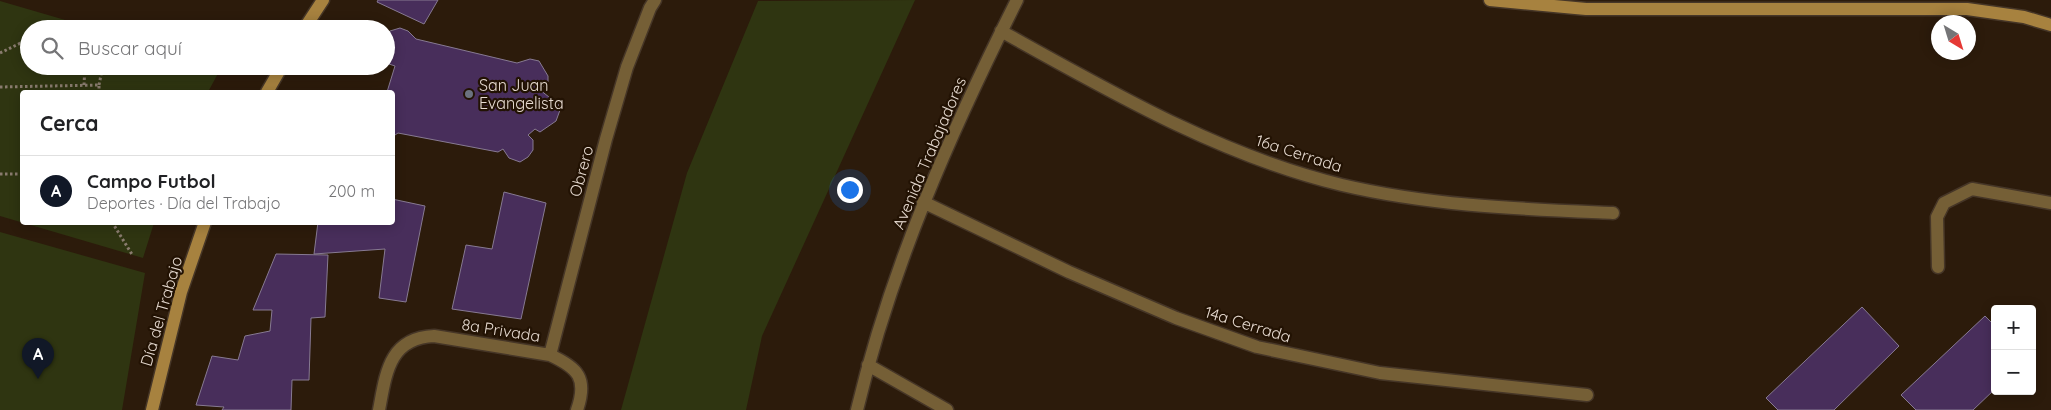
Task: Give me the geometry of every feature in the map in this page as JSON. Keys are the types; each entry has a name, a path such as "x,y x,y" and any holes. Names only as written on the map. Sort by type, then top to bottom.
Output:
{"street":[{"path":"310,20 323,0"},
{"name":"Obrero","path":"550,355 627,67 650,8 655,0"},
{"name":"Avenida Trabajadores","path":"857,410 868,365 923,202 1017,0"},
{"path":"1490,0 1586,9 1967,9 2024,17 2051,25"},
{"name":"16a Cerrada","path":"1001,31 1100,86 1179,125 1267,162 1341,184 1404,197 1490,207 1613,213"},
{"path":"268,90 277,75"},
{"path":"1938,267 1937,217 1944,203 1972,189 2051,205"},
{"name":"14a Cerrada","path":"923,202 1069,272 1176,318 1257,347 1380,373 1587,396"},
{"name":"Día del Trabajo","path":"152,410 182,292 204,225"},
{"name":"8a Privada","path":"379,410 389,365 397,351 409,342 421,337 434,336 550,355 574,368 580,378 581,393 577,410"},
{"path":"868,365 947,410"}],"path":[{"path":"0,53 20,43"},
{"path":"84,85 85,75"},
{"path":"99,90 101,75"},
{"path":"0,87 99,85"},
{"path":"0,174 20,174"},
{"path":"114,225 133,256"}],"green space":[{"path":"915,0 762,336 746,410 621,410 687,173 758,1"},
{"path":"0,1 65,20 20,20 20,75 217,75 209,90 20,90 20,222 0,216"},
{"path":"31,225 153,225 143,258"},
{"path":"0,232 145,273 122,410 0,410"}],"building":[{"path":"378,0 438,0 424,24 377,2"},
{"name":"San Juan Evangelista","path":"400,28 408,31 416,39 517,63 530,59 539,61 548,76 548,82 540,90 558,104 560,110 556,121 540,132 535,129 528,135 533,140 533,150 528,157 520,162 509,158 503,149 498,152 398,133 395,135 395,90 388,90 392,75 395,75 395,30"},
{"path":"504,192 546,203 521,319 452,309 466,245 492,249"},
{"path":"395,200 425,206 406,302 379,298 385,249 314,254 318,225 395,225"},
{"path":"276,254 328,255 325,317 311,318 309,380 292,380 291,410 222,410 224,407 196,405 212,356 238,360 245,336 270,331 272,310 253,310"},
{"path":"1862,307 1899,346 1834,410 1778,410 1766,398"},
{"path":"1985,316 1991,322 1991,393 1973,410 1916,410 1901,395"}],"place":[{"name":"San Juan Evangelista","path":"469,94"},
{"name":"Campo Futbol","path":"38,379"}]}
